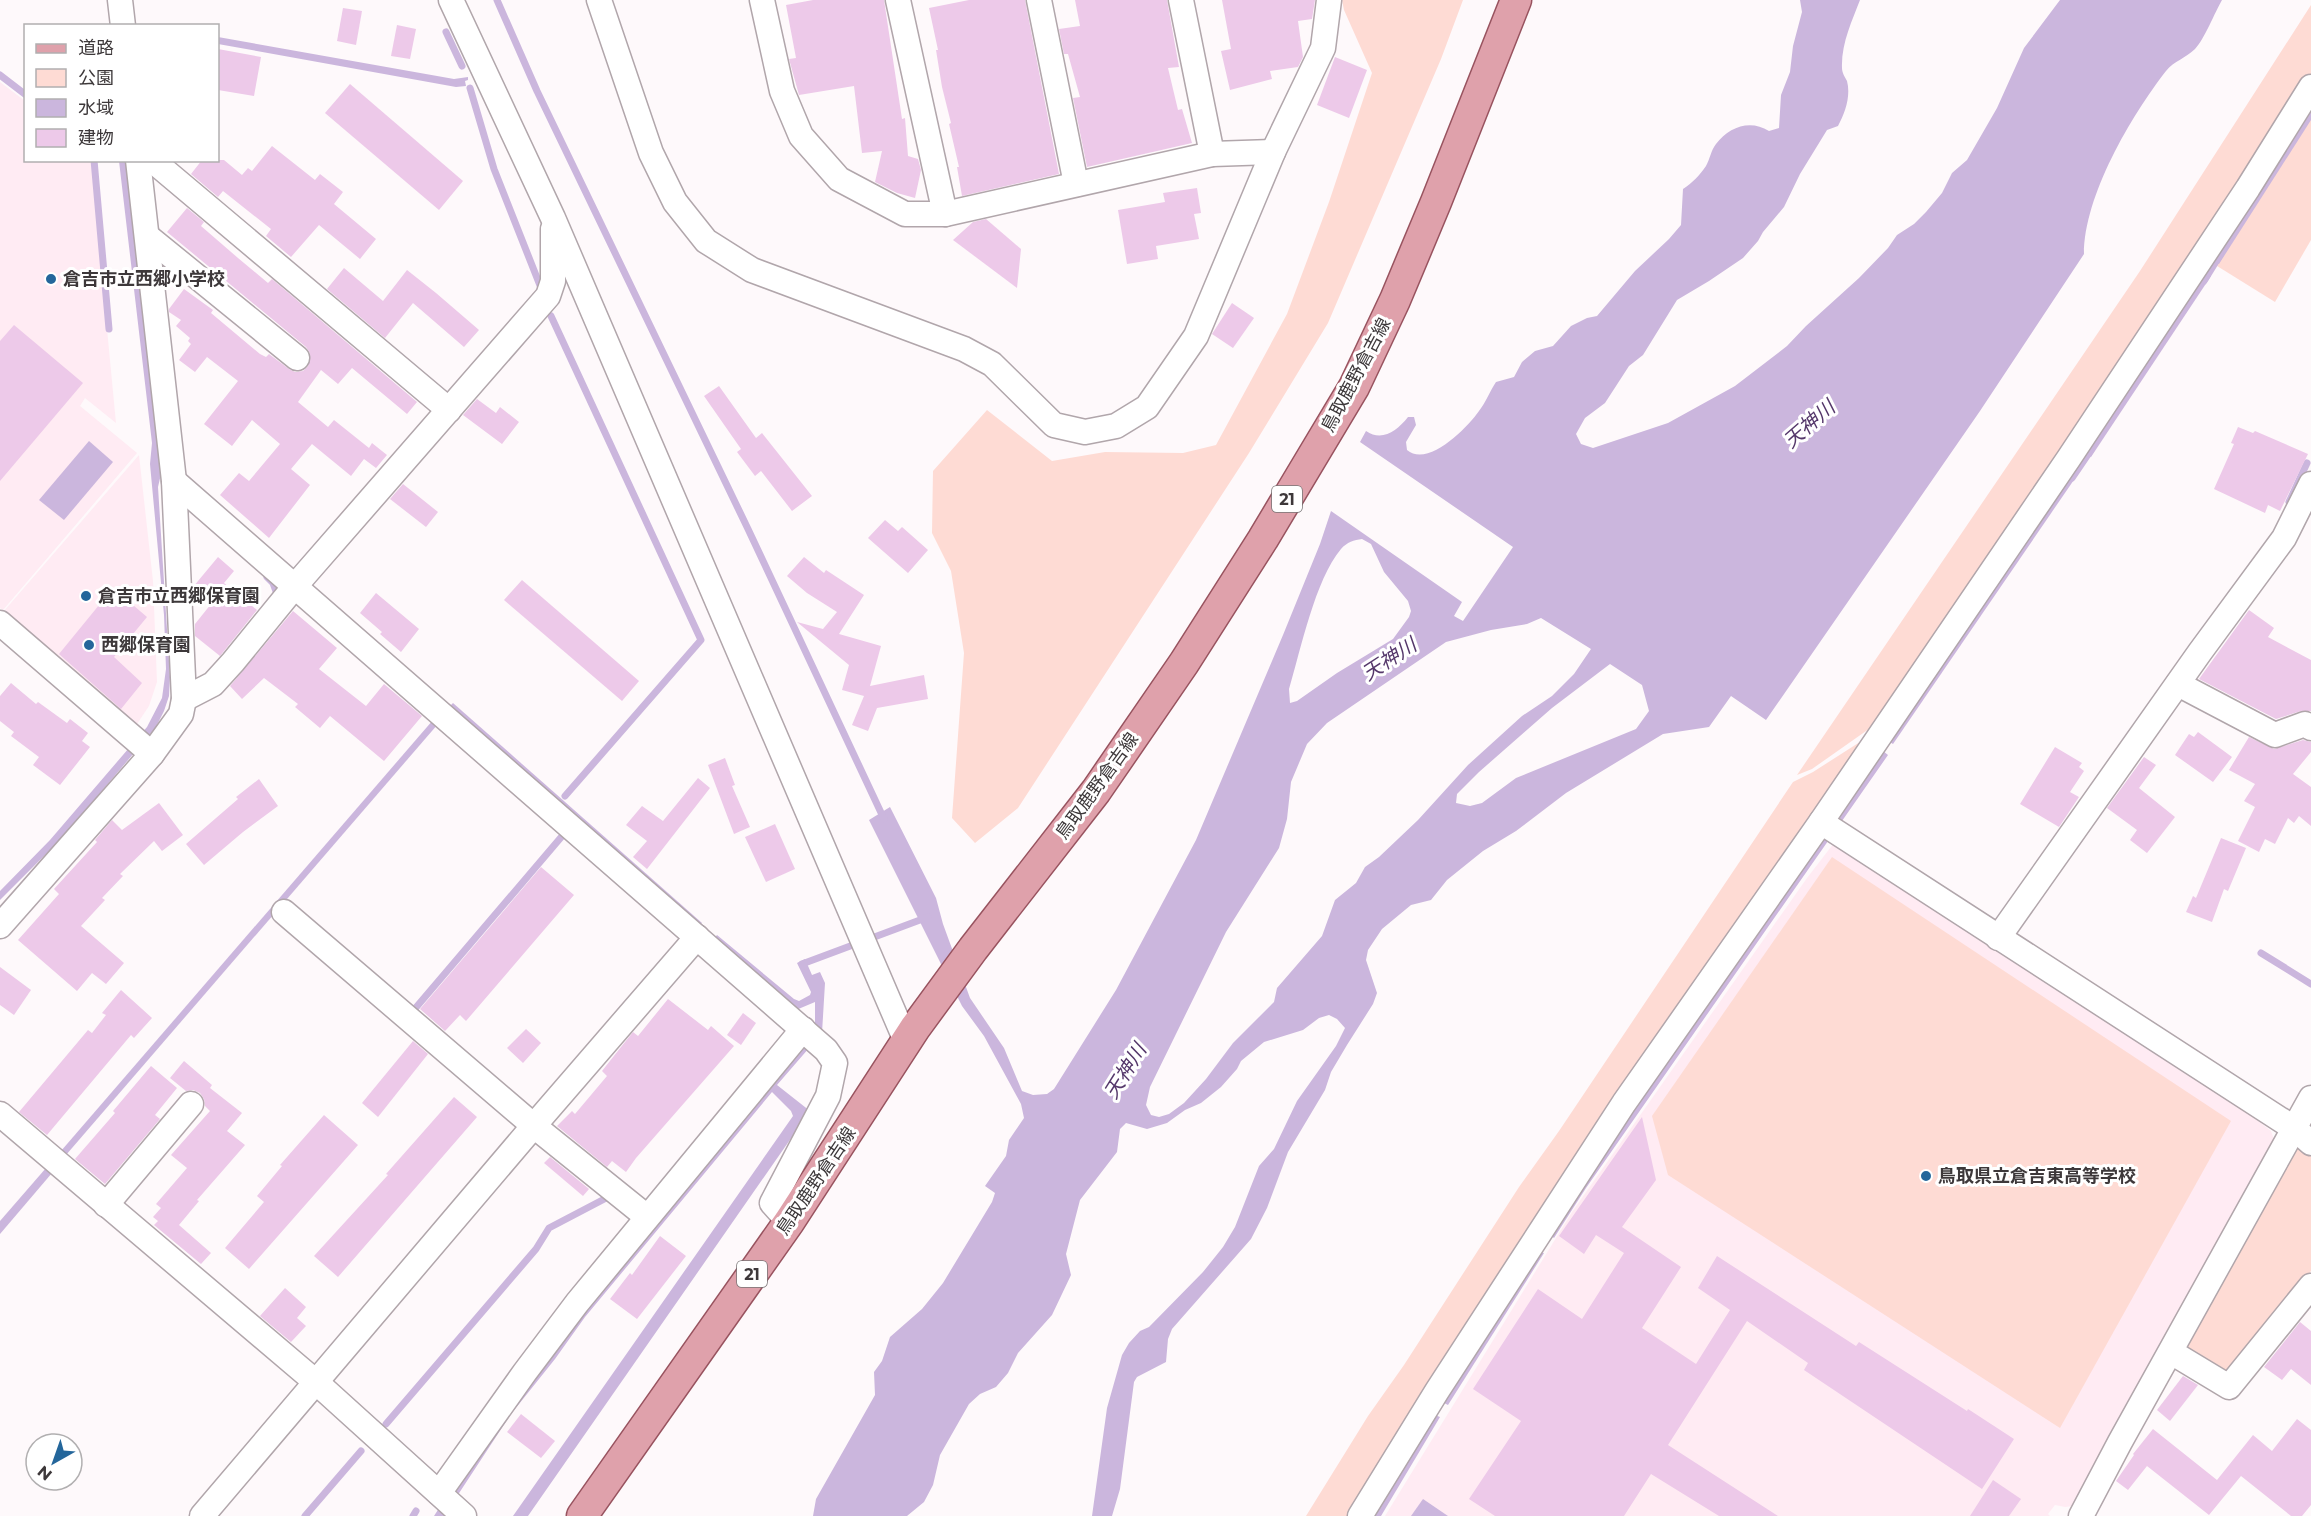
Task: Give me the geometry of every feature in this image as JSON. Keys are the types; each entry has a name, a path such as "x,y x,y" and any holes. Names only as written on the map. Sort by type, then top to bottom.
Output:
{"main road":[{"name":"鳥取鹿野倉吉線","path":"582,1516 789,1221 855,1124 910,1034 972,949 1096,791 1184,663 1263,539 1354,387 1395,300 1516,0"}],"street":[{"path":"120,0 123,24"},
{"path":"451,0 553,218 910,1034"},
{"path":"599,0 651,153 675,202 706,241 752,270 964,349 992,364 1054,425 1085,432 1116,426 1147,407 1196,336 1273,152 1323,48 1329,0"},
{"path":"762,0 782,91 801,136 839,179 905,214 945,214 1212,154 1273,152"},
{"path":"898,0 945,214"},
{"path":"1039,0 1076,184"},
{"path":"1181,0 1212,154"},
{"path":"1360,1516 1437,1391 1624,1103 1821,822 2076,448 2248,188 2311,87"},
{"path":"0,926 152,754 181,714 184,699 174,481 138,162"},
{"path":"154,162 449,410"},
{"path":"184,699 213,684 295,586 548,296 553,281 553,218"},
{"path":"147,236 297,358"},
{"path":"174,481 826,1050 835,1064 828,1096 772,1203 789,1221"},
{"path":"1998,938 2284,538 2311,483"},
{"path":"0,623 152,754"},
{"path":"2178,684 2275,735 2305,724 2311,728"},
{"path":"1821,822 2303,1136"},
{"path":"284,912 534,1126 647,1217"},
{"path":"202,1516 697,937"},
{"path":"439,1493 577,1303 803,1029"},
{"path":"2081,1516 2171,1352 2303,1136 2311,1098"},
{"path":"106,1204 191,1104"},
{"path":"0,1114 317,1383 464,1516"},
{"path":"2171,1352 2229,1387 2311,1286"}],"shaded area":[{"name":"倉吉市立西郷小学校","path":"0,82 24,100 24,162 91,162 116,423 85,398 80,406 137,453 3,610 0,608"},
{"name":"倉吉市立西郷保育園","path":"139,455 153,581 157,682 149,706 137,724 121,715 4,611"},
{"name":"鳥取県立倉吉東高等学校","path":"1834,843 2249,1114 2271,1131 2275,1142 2073,1506 2055,1505 2048,1514 2050,1516 1385,1516 1572,1212"}],"green space":[{"path":"1342,0 1463,0 1441,59 1328,323 1249,453 1018,808 975,843 952,818 964,653 951,571 932,533 933,471 987,410 1052,461 1105,452 1183,453 1216,445 1287,314 1329,202 1372,73 1344,10"},
{"path":"2311,5 2311,75 2180,278 1876,724 1812,769 1797,775 2140,271"},
{"path":"2311,100 2311,240 2275,302 2209,261"},
{"path":"1863,740 1349,1516 1306,1516 1368,1416 1404,1365 1519,1187 1793,782"},
{"path":"1832,857 2231,1121 2060,1428 1668,1175 1652,1116"},
{"path":"2296,1140 2311,1153 2311,1271 2225,1377 2180,1351"}],"water":[{"name":"天神川","path":"1800,0 1860,0 1843,50 1842,70 1847,81 1848,98 1838,126 1827,130 1800,174 1784,207 1743,258 1677,300 1643,355 1629,366 1605,403 1585,418 1576,434 1581,444 1593,448 1668,423 1735,386 1787,346 1859,278 1888,248 1897,235 1914,224 1942,193 1952,173 1967,160 1997,108 2024,48 2060,0 2222,0 2198,45 2166,71 2138,110 2125,133 2101,182 2092,207 2086,231 2084,254 1980,411 1766,720 1731,696 1709,727 1663,734 1566,793 1516,831 1483,851 1447,880 1431,900 1411,905 1382,929 1368,950 1366,960 1377,993 1373,1004 1331,1072 1325,1090 1288,1152 1267,1208 1251,1239 1172,1329 1168,1339 1166,1362 1137,1377 1134,1382 1120,1489 1112,1516 1092,1516 1107,1408 1122,1355 1140,1331 1149,1327 1203,1272 1223,1247 1235,1227 1259,1166 1274,1149 1297,1101 1336,1046 1345,1028 1337,1019 1329,1015 1319,1018 1303,1030 1264,1042 1241,1061 1221,1087 1201,1103 1185,1110 1167,1123 1147,1129 1126,1123 1120,1129 1117,1152 1080,1200 1066,1254 1071,1275 1052,1315 1018,1353 1008,1373 996,1387 980,1394 969,1404 940,1455 933,1485 924,1502 907,1516 813,1516 816,1499 875,1395 874,1372 882,1361 890,1337 922,1309 943,1283 992,1202 995,1193 985,1186 1006,1156 1009,1140 1024,1118 1021,1104 984,1036 962,1006 869,820 890,807 936,898 970,998 1004,1048 1022,1091 1033,1095 1047,1094 1054,1089 1116,990 1196,840 1283,635 1331,511 1462,602 1454,616 1463,621 1513,547 1360,442 1366,431 1383,435 1399,427 1408,417 1414,417 1416,425 1406,442 1407,450 1416,454 1425,454 1436,450 1456,436 1473,418 1496,382 1514,377 1522,362 1535,351 1553,346 1571,326 1597,316 1635,271 1681,225 1683,189 1704,169 1714,146 1721,138 1733,129 1747,125 1762,127 1769,131 1779,128 1781,95 1790,72 1793,46 1802,12","holes":["1362,539 1371,544 1384,572 1408,601 1411,611 1409,617 1393,639 1337,673 1297,701 1290,703 1289,689 1316,596 1332,562 1343,547","1541,618 1591,649 1574,674 1552,696 1522,716 1468,765 1418,820 1379,857 1365,867 1356,883 1335,900 1322,936 1277,988 1274,1002 1233,1043 1206,1079 1184,1103 1169,1114 1159,1117 1151,1115 1146,1105 1150,1087 1226,932 1279,848 1287,819 1291,782 1307,744 1327,723 1446,642 1491,630 1527,624","1610,664 1642,685 1649,711 1636,729 1516,778 1482,803 1470,806 1456,803 1457,794 1479,772 1552,708"]},
{"path":"219,37 454,79 468,77 465,81 466,86 456,87 219,44"},
{"path":"2311,105 2311,120 2219,264 2213,261"},
{"path":"119,162 126,162 161,474 158,487 170,677 169,696 156,727 62,838 0,900 0,891 50,840 147,727 162,698 166,669 164,615 150,464 152,443"},
{"path":"2206,273 2211,276 2091,457 2086,455"},
{"path":"89,441 113,462 64,520 39,500"},
{"path":"2075,469 2080,471 1893,744 1888,741"},
{"path":"453,703 702,923 699,927 448,708"},
{"path":"433,720 438,724 66,1155 61,1151"},
{"path":"1883,751 1888,755 1586,1188 1554,1238 1549,1234"},
{"path":"717,935 799,1001 811,992 797,963 805,959 812,975 820,972 825,983 822,1033 777,1085 810,1111 528,1516 513,1516 793,1116 772,1092 585,1317 511,1414 444,1516 434,1516 500,1413 815,1025 815,1002 796,1010 713,940"},
{"path":"46,1168 52,1173 0,1234 0,1221"},
{"path":"1538,1252 1544,1253 1448,1405 1442,1402"},
{"path":"1435,1415 1440,1417 1381,1516 1375,1516"},
{"path":"1423,1499 1448,1516 1411,1516"}],"building":[{"path":"813,0 884,0 902,119 905,118 908,156 918,159 921,170 915,198 897,193 875,182 882,151 862,153 854,86 799,95 789,59 796,58 786,5"},
{"path":"969,0 1025,0 1059,174 962,196 957,167 959,167 942,87 936,50 938,50 929,8"},
{"path":"1075,0 1167,0 1179,67 1168,68 1178,110 1182,109 1192,143 1087,167 1073,98 1080,97 1068,54 1064,54 1059,29 1080,26"},
{"path":"1222,0 1315,0 1312,19 1298,21 1303,57 1298,67 1270,71 1272,79 1230,90 1221,51 1231,49"},
{"path":"343,8 362,11 356,45 337,41"},
{"path":"397,25 416,29 410,59 391,56"},
{"path":"219,49 261,57 254,96 219,90"},
{"path":"1335,57 1367,70 1349,118 1317,105"},
{"path":"350,84 463,181 439,210 325,113"},
{"path":"272,146 315,180 320,174 343,192 334,204 376,239 360,259 319,225 291,257 266,236 271,229 223,191 218,197 191,174 200,162 219,162 219,160 224,160 242,175 248,168 252,171"},
{"path":"1197,188 1201,213 1194,214 1199,239 1156,246 1158,259 1127,264 1118,210 1165,202 1163,193"},
{"path":"187,208 204,222 201,226 238,258 268,283 272,279 417,402 407,414 352,368 338,384 321,370 298,402 328,427 334,420 369,448 372,443 387,455 376,468 364,459 351,476 312,444 291,469 310,485 269,538 220,495 239,473 249,481 280,444 252,420 232,446 204,424 238,381 207,357 195,372 179,360 191,344 188,341 190,338 176,326 181,320 169,312 169,309 184,289 213,310 211,313 260,354 266,357 269,354 289,369 295,372 303,371 308,366 310,353 306,347 167,232"},
{"path":"986,219 1021,249 1017,288 953,240 973,222"},
{"path":"344,268 383,301 407,270 479,330 464,347 413,303 385,338 327,289"},
{"path":"1232,303 1254,318 1233,348 1212,334"},
{"path":"14,325 83,383 0,481 0,341"},
{"path":"719,386 756,438 762,433 812,496 792,511 761,471 755,476 737,452 741,449 704,396"},
{"path":"477,399 496,413 500,407 519,422 502,444 463,415"},
{"path":"2238,427 2253,433 2255,431 2308,454 2280,511 2268,505 2265,513 2214,489 2234,444 2231,443"},
{"path":"403,484 438,512 426,527 390,499"},
{"path":"885,520 898,531 902,527 928,550 908,573 868,538"},
{"path":"218,557 234,571 224,583 257,610 220,656 195,636 195,624 211,604 193,587"},
{"path":"804,557 824,573 826,570 864,595 839,634 881,646 870,686 924,675 928,699 877,708 868,731 852,725 864,696 842,690 849,665 797,622 823,629 837,612 807,593 787,576"},
{"path":"522,580 639,681 622,701 504,600"},
{"name":"西郷保育園","path":"113,588 147,617 114,657 142,683 121,709 59,654"},
{"path":"376,593 419,629 401,652 360,613"},
{"path":"2249,610 2274,628 2268,637 2311,660 2311,711 2301,711 2276,719 2199,679"},
{"path":"293,611 337,648 319,669 366,706 384,684 422,716 384,761 330,716 320,728 295,707 298,704 264,678 242,699 230,686"},
{"path":"11,683 36,704 38,702 67,723 70,719 88,733 82,741 90,747 60,785 33,765 39,757 11,736 14,732 0,721 0,696"},
{"path":"2198,732 2232,757 2213,782 2175,755 2189,734 2194,737"},
{"path":"2249,737 2274,749 2303,740 2311,742 2311,752 2293,774 2311,787 2311,826 2299,816 2294,823 2288,818 2275,844 2265,839 2259,852 2238,841 2255,807 2244,801 2255,784 2229,770"},
{"path":"2055,747 2082,763 2079,767 2084,771 2070,792 2079,797 2059,827 2020,804"},
{"path":"2144,757 2156,765 2139,788 2175,817 2147,853 2130,840 2137,830 2107,808"},
{"path":"725,758 735,785 732,786 750,827 734,834 708,765"},
{"path":"698,778 710,788 647,869 633,857 647,841 626,825 642,806 663,821"},
{"path":"259,779 278,806 204,865 186,844 238,799 236,797"},
{"path":"159,803 183,835 162,851 154,841 120,874 123,876 102,898 105,900 81,926 124,963 106,984 92,973 77,991 18,940 59,894 54,889 97,842 95,840 112,820 122,830"},
{"path":"775,824 795,869 766,882 745,837"},
{"path":"2221,838 2246,848 2228,891 2224,889 2212,922 2186,912 2193,896 2196,898"},
{"path":"541,867 574,895 466,1021 460,1015 445,1031 420,1009"},
{"path":"0,967 31,990 14,1015 0,1005"},
{"path":"121,990 152,1018 134,1038 131,1035 47,1135 19,1112 88,1030 92,1033 106,1015 102,1013"},
{"path":"668,999 708,1030 711,1026 734,1046 626,1172 612,1161 607,1167 557,1126 572,1111 575,1114 607,1076 602,1071 633,1032 638,1036"},
{"path":"743,1013 756,1023 741,1045 727,1035"},
{"path":"526,1029 541,1043 523,1063 507,1048"},
{"path":"413,1041 428,1054 378,1117 362,1103"},
{"path":"184,1061 212,1085 210,1088 242,1113 227,1131 245,1145 197,1200 199,1201 179,1225 211,1253 201,1264 154,1225 158,1221 153,1217 161,1208 156,1204 187,1168 171,1155 210,1111 205,1106 200,1093 193,1090 186,1091 170,1078"},
{"path":"151,1066 177,1088 155,1115 160,1119 105,1184 75,1159 115,1113 113,1111"},
{"path":"454,1097 477,1117 338,1277 314,1256 388,1175 386,1174"},
{"path":"324,1115 358,1145 249,1269 225,1248 264,1202 257,1196 282,1166 280,1165"},
{"path":"1642,1117 1656,1180 1622,1227 1681,1267 1642,1328 1696,1364 1730,1310 1698,1288 1717,1256 1856,1346 1859,1342 2014,1439 1982,1489 1804,1370 1808,1363 1747,1321 1668,1445 1778,1516 1719,1516 1651,1474 1624,1516 1495,1516 1469,1499 1521,1421 1473,1389 1538,1289 1582,1319 1624,1253 1596,1235 1584,1254 1559,1236"},
{"path":"550,1157 589,1189 583,1196 544,1163"},
{"path":"660,1236 686,1256 637,1319 610,1299 630,1273 632,1275"},
{"path":"285,1288 306,1307 297,1318 306,1326 291,1342 260,1316"},
{"path":"2300,1322 2311,1331 2311,1385 2291,1369 2282,1380 2264,1367"},
{"path":"2183,1376 2198,1385 2170,1421 2157,1410"},
{"path":"521,1414 555,1441 541,1458 507,1432"},
{"path":"2297,1419 2311,1430 2311,1505 2302,1516 2291,1516 2241,1476 2209,1515 2147,1466 2128,1490 2116,1481 2133,1454 2153,1429 2217,1480 2253,1435 2272,1451"},
{"path":"1993,1480 2021,1499 2009,1516 1970,1516"}],"waterway":[{"path":"497,0 537,91 748,529 884,819"},
{"path":"446,32 462,66"},
{"path":"0,75 24,93"},
{"path":"470,88 494,169 541,288"},
{"path":"94,162 109,329"},
{"path":"2204,281 2220,255"},
{"path":"551,316 701,640 565,796"},
{"path":"2072,478 2091,450"},
{"path":"2289,502 2307,463"},
{"path":"267,577 273,583 277,594 275,597"},
{"path":"413,1011 563,835"},
{"path":"803,966 802,964 928,917"},
{"path":"2261,953 2311,984"},
{"path":"386,1424 536,1249 549,1228 612,1195"},
{"path":"305,1516 361,1451"},
{"path":"413,1516 416,1511"}],"place":[{"name":"倉吉市立西郷小学校","path":"51,279"},
{"name":"倉吉市立西郷保育園","path":"86,596"},
{"name":"西郷保育園","path":"89,645"},
{"name":"鳥取県立倉吉東高等学校","path":"1926,1176"}]}
